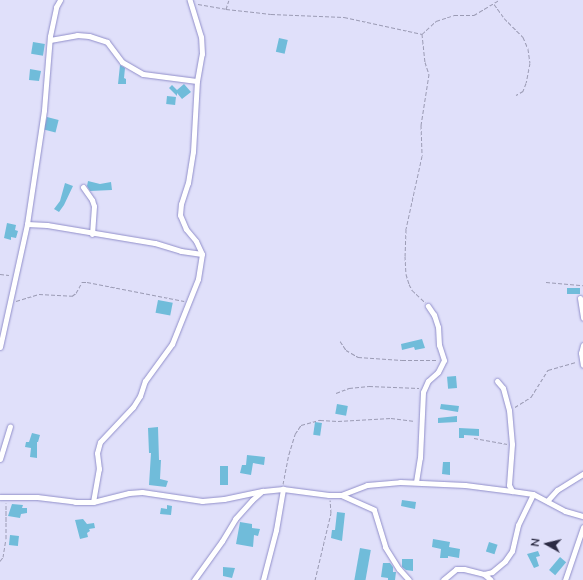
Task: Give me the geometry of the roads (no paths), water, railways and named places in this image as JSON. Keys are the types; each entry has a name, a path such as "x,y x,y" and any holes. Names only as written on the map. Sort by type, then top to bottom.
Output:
{"street":[{"path":"0,347 27,224 44,110 50,40 56,7 60,0"},
{"path":"93,502 99,469 96,453 100,442 136,402 145,381 172,344 198,279 202,254 196,241 186,229 180,215 181,204 188,183 193,152 197,81 202,46 191,1"},
{"path":"50,40 77,35 89,36 107,42 122,62 143,74 197,81"},
{"path":"83,187 92,200 94,206 92,234"},
{"path":"27,224 47,225 92,234 155,243 181,251 202,254"},
{"path":"580,298 583,318"},
{"path":"416,482 420,458 424,388 428,381 438,372 444,360 439,345 438,327 434,315 428,306"},
{"path":"582,363 580,353 583,345"},
{"path":"497,381 502,388 509,410 512,444 509,479 512,491"},
{"path":"0,459 10,427"},
{"path":"547,501 557,490 583,474"},
{"path":"0,497 37,497 75,502 93,502 129,493 142,492 202,501 224,499 263,491 283,489 329,496 341,495 367,485 416,482 533,494 565,511 583,516"},
{"path":"263,580 276,530 283,489"},
{"path":"194,580 222,542 235,519 252,500 263,491"},
{"path":"443,580 456,569 464,569 484,574 492,572 509,556 518,525 533,494"},
{"path":"341,495 374,510 385,547 408,580"},
{"path":"565,580 583,527"},
{"path":"484,574 490,580"}]}
